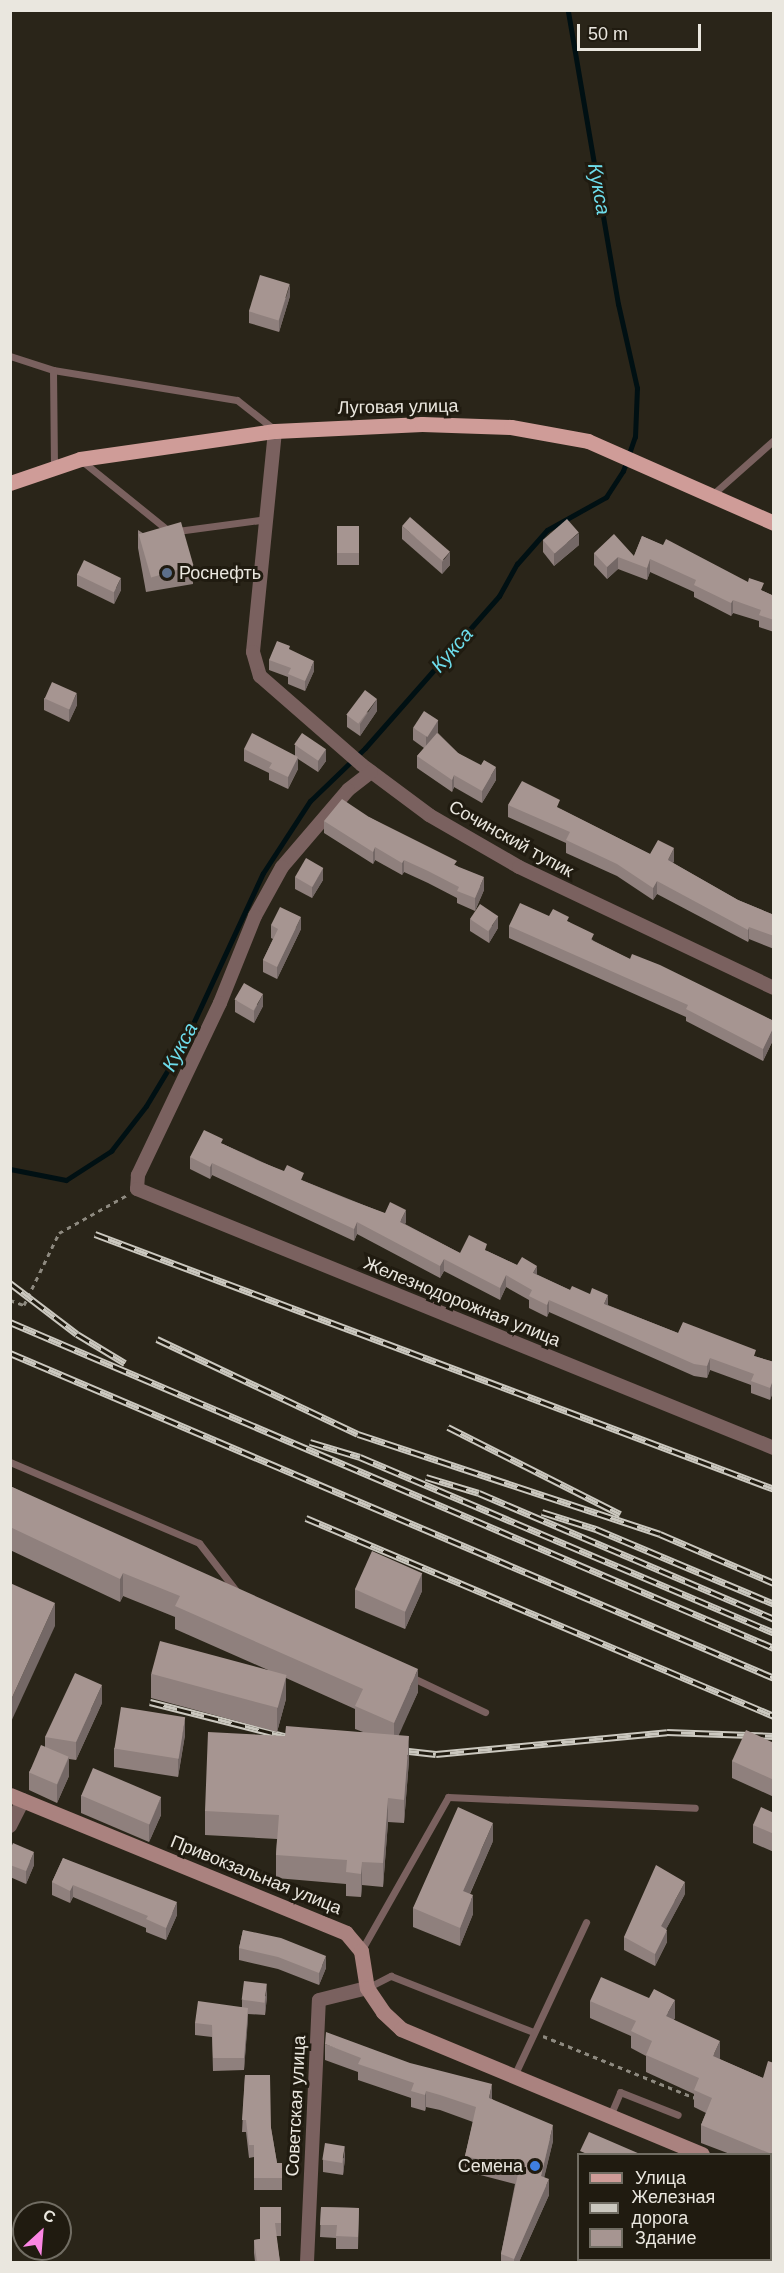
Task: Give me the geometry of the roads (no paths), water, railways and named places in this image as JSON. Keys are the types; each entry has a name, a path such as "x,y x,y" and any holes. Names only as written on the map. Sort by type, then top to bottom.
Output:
{"main road":[{"name":"Луговая улица","path":"10,483 80,459 275,430 422,424 511,427 563,434 610,450 774,523"}],"street":[{"path":"267,519 275,430"},
{"name":"Сочинский тупик","path":"267,519 253,652 260,676 348,753 429,815 519,867 774,988"},
{"name":"Железнодорожная улица","path":"367,768 282,867 255,916 220,1003 138,1175 137,1189 774,1448"},
{"path":"10,1826 17,1797"},
{"name":"Привокзальная улица","path":"17,1797 346,1933 361,1951"},
{"path":"361,1951 367,1988 382,2012 401,2029 700,2153"},
{"name":"Советская улица","path":"307,2262 320,2000 367,1988"}],"lane":[{"path":"10,356 53,370 237,400 275,430"},
{"path":"53,370 54,468"},
{"path":"712,495 774,440"},
{"path":"80,459 170,532 267,519"},
{"path":"10,1462 199,1543 240,1596"},
{"path":"400,1672 485,1712"},
{"path":"361,1951 448,1797 695,1808"},
{"path":"514,2076 586,1922"},
{"path":"367,1988 391,1976 533,2032"},
{"path":"610,2116 620,2092 678,2115"}],"waterway":[{"name":"Кукса","path":"10,1169 66,1180 111,1151 146,1106 184,1043 263,873 310,801 365,748 499,596 517,564 547,530 606,497 623,471 635,437 637,388 618,304 568,10"}],"railway":[{"path":"95,1234 774,1489"},
{"path":"10,1283 77,1334 125,1363"},
{"path":"10,1322 774,1648"},
{"path":"157,1339 358,1434 660,1534 774,1583"},
{"path":"10,1353 774,1678"},
{"path":"448,1427 620,1514"},
{"path":"310,1442 360,1457 774,1633"},
{"path":"426,1477 479,1493 774,1619"},
{"path":"542,1512 596,1529 774,1604"},
{"path":"306,1518 774,1716"},
{"path":"150,1702 296,1739"},
{"path":"391,1749 436,1754 667,1732 774,1736"}],"place":[{"name":"Роснефть","path":"167,573"},
{"name":"Семена","path":"535,2166"}]}
